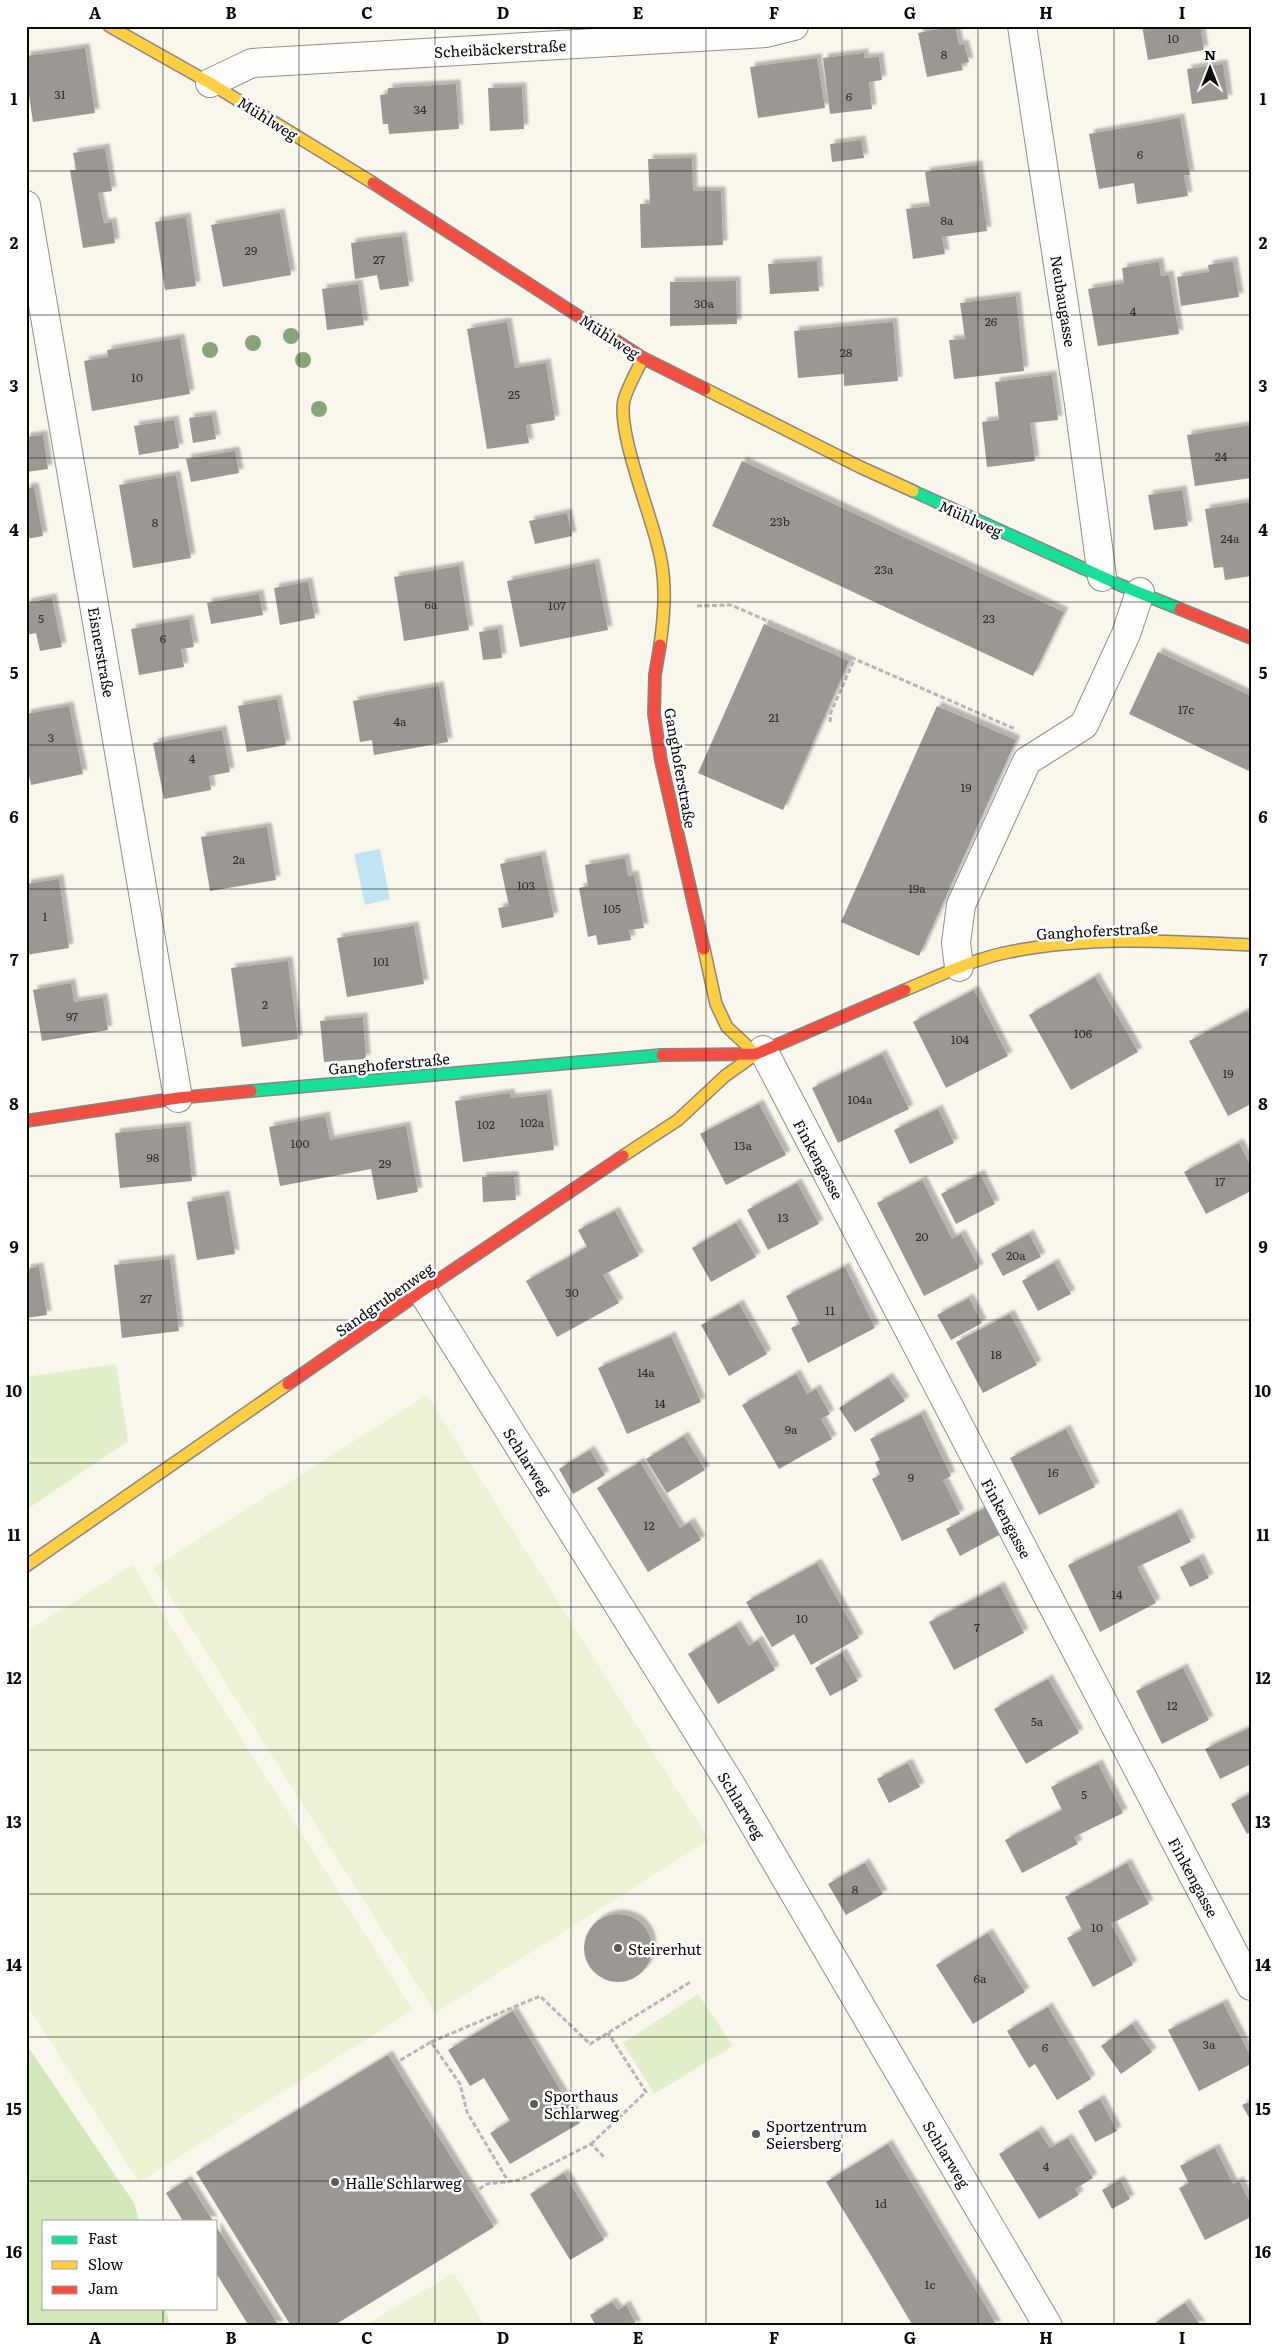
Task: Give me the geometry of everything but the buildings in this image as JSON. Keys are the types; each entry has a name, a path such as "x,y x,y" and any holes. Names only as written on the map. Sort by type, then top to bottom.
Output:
{"street":[{"name":"Mühlweg","path":"109,26 210,83 406,203 643,358 860,467 1102,577 1251,638"},
{"name":"Scheibäckerstraße","path":"210,83 252,63 766,33 794,26"},
{"name":"Neubaugasse","path":"1022,26 1080,404 1102,577"},
{"name":"Eisnerstraße","path":"26,205 178,1098"},
{"name":"Ganghoferstraße","path":"643,358 624,400 624,429 658,545 665,586 655,675 654,714 661,761 716,1004 727,1027 759,1052"},
{"path":"959,967 956,943 961,905 1027,761 1084,726 1126,634 1140,592"},
{"name":"Ganghoferstraße","path":"26,1121 178,1098 645,1055 759,1052 959,967 1007,952 1051,945 1161,941 1251,945"},
{"name":"Sandgrubenweg","path":"26,1566 422,1291 678,1120 725,1076 759,1052"},
{"name":"Finkengasse","path":"759,1052 1251,1986"},
{"name":"Schlarweg","path":"422,1291 730,1785 1048,2326"}],"path":[{"path":"664,607 731,605 1035,738 1048,748"},
{"path":"830,722 831,712 854,660"},
{"path":"394,2064 431,2042 540,1996 590,2044 692,1981"},
{"path":"473,2193 487,2184 520,2180 591,2144 646,2092 608,2033"},
{"path":"431,2042 460,2084 467,2112 508,2181"},
{"path":"591,2144 604,2157"}],"green space":[{"path":"116,1364 128,1441 26,1510 26,1377"},
{"path":"427,1395 709,1840 435,2013 153,1568"},
{"path":"132,1565 413,2010 139,2182 26,2003 26,1632"},
{"path":"698,1994 733,2046 654,2094 623,2043"},
{"path":"26,2044 134,2203 139,2220 42,2220 42,2310 166,2310 170,2326 26,2326"},
{"path":"454,2273 485,2326 363,2326"}],"water":[{"path":"380,849 390,899 365,905 354,854"}],"traffic: fast":[{"path":"913,491 1120,585 1180,609"},
{"path":"251,1091 662,1055"}],"traffic: slow":[{"path":"109,26 210,83 373,183"},
{"path":"643,358 624,400 623,413 629,450 653,529 662,568 664,606 660,645"},
{"path":"705,389 860,467 913,491"},
{"path":"905,990 982,959 1039,947 1130,941 1251,945"},
{"path":"623,1156 678,1120 725,1076 756,1054 727,1027 716,1004 704,949"},
{"path":"26,1566 288,1384"}],"traffic: jam":[{"path":"373,183 643,358 705,389"},
{"path":"1180,609 1251,638"},
{"path":"660,645 655,675 654,714 661,761 704,949"},
{"path":"662,1055 756,1054 905,990"},
{"path":"26,1121 178,1098 251,1091"},
{"path":"288,1384 623,1156"}],"place":[{"name":"Steirerhut","path":"618,1948"},
{"name":"Sporthaus Schlarweg","path":"534,2104"},
{"name":"Sportzentrum Seiersberg","path":"756,2134"},
{"name":"Halle Schlarweg","path":"335,2182"}]}
